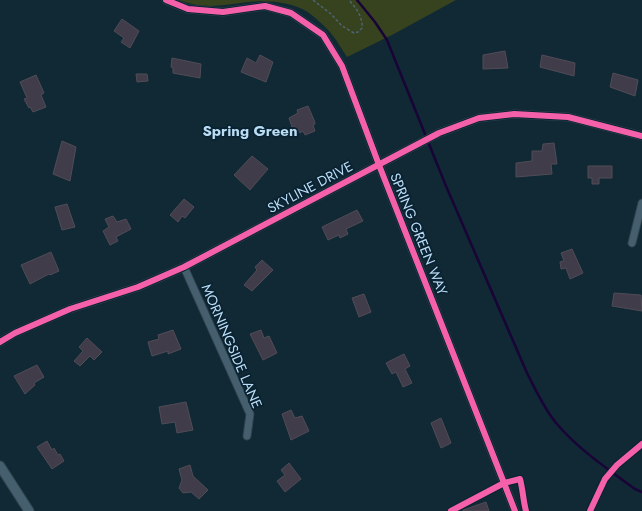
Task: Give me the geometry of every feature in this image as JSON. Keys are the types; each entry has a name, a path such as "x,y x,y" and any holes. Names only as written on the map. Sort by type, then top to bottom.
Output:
{"street":[{"name":"SPRING GREEN WAY","path":"166,0 188,9 223,12 265,6 291,13 323,35 342,66 379,165 515,511"},
{"name":"SKYLINE DRIVE","path":"0,342 15,333 70,309 138,287 184,267 439,133 479,118 514,114 568,117 642,136"},
{"path":"632,243 642,203"},
{"name":"MORNINGSIDE LANE","path":"184,267 250,414 246,436"},
{"path":"0,466 29,511"}],"path":[{"path":"313,0 331,14 342,26 354,33 358,32 362,28 363,22 359,12 349,0"}],"green space":[{"path":"179,0 456,0 392,35 347,57 328,30 313,16 300,8 278,2 263,1 206,6"}],"building":[{"path":"122,19 139,31 130,48 121,42 124,38 114,31"},
{"path":"505,51 508,68 483,69 483,55"},
{"path":"260,55 273,62 266,82 241,72 247,58 256,63"},
{"path":"542,55 575,63 574,76 540,67"},
{"path":"172,58 201,64 200,78 173,73 173,68 171,67"},
{"path":"613,73 638,80 635,96 610,87"},
{"path":"136,74 147,74 148,81 137,82"},
{"path":"36,75 44,93 41,95 46,107 33,112 24,99 27,98 20,82"},
{"path":"308,106 314,120 315,124 313,125 315,131 305,135 303,131 300,133 294,126 292,127 289,118 298,113 297,110"},
{"path":"62,141 76,147 70,181 53,174"},
{"path":"554,143 557,164 551,164 552,174 516,177 516,163 532,161 532,151 542,151 543,144"},
{"path":"252,156 268,169 250,190 234,175"},
{"path":"588,166 612,166 612,178 599,178 599,184 592,184 592,178 588,178"},
{"path":"184,199 194,207 185,218 182,216 178,222 170,215"},
{"path":"67,204 75,227 62,230 55,207"},
{"path":"357,210 363,221 346,229 348,234 340,238 339,235 328,240 322,227"},
{"path":"113,216 117,222 126,219 131,229 116,237 118,241 110,245 103,231 109,227 105,219"},
{"path":"572,249 583,273 570,279 566,268 561,269 560,262 564,261 561,253"},
{"path":"51,252 59,271 50,275 49,274 30,284 21,265"},
{"path":"262,260 273,270 252,291 244,285 257,270 255,267"},
{"path":"614,293 641,295 642,311 612,306"},
{"path":"364,294 371,312 359,317 352,298"},
{"path":"173,330 181,349 168,354 168,351 152,356 148,342 159,339 158,335"},
{"path":"261,330 264,338 269,336 277,353 263,360 250,334"},
{"path":"87,338 102,352 94,360 90,356 80,366 74,361 83,351 79,347"},
{"path":"404,354 410,366 405,369 412,383 403,387 396,372 392,374 386,363"},
{"path":"37,365 44,377 34,383 35,385 25,394 14,376"},
{"path":"186,402 193,430 177,433 175,422 162,424 159,407"},
{"path":"291,410 295,418 302,416 309,431 291,440 282,414"},
{"path":"441,418 451,443 441,448 431,423"},
{"path":"47,441 52,450 54,448 64,461 52,469 37,447"},
{"path":"289,463 301,479 285,492 277,481 285,475 281,470"},
{"path":"190,465 193,476 208,490 199,499 191,492 183,493 179,488 182,480 179,469"},
{"path":"486,502 489,511 463,511 463,510"}],"waterway":[{"path":"357,0 387,40 446,186 527,373 544,406 557,424 584,451 635,489 642,492"}],"cycle path":[{"path":"166,0 188,9 223,12 265,6 291,13 323,35 342,66 379,165 515,511"},
{"path":"0,342 15,333 70,309 138,287 184,267 439,133 479,118 514,114 568,117 642,136"},
{"path":"590,511 605,479 617,465 642,444"},
{"path":"451,511 504,483 520,479 526,511"}],"district":[{"name":"Spring Green","path":"250,131"}]}
